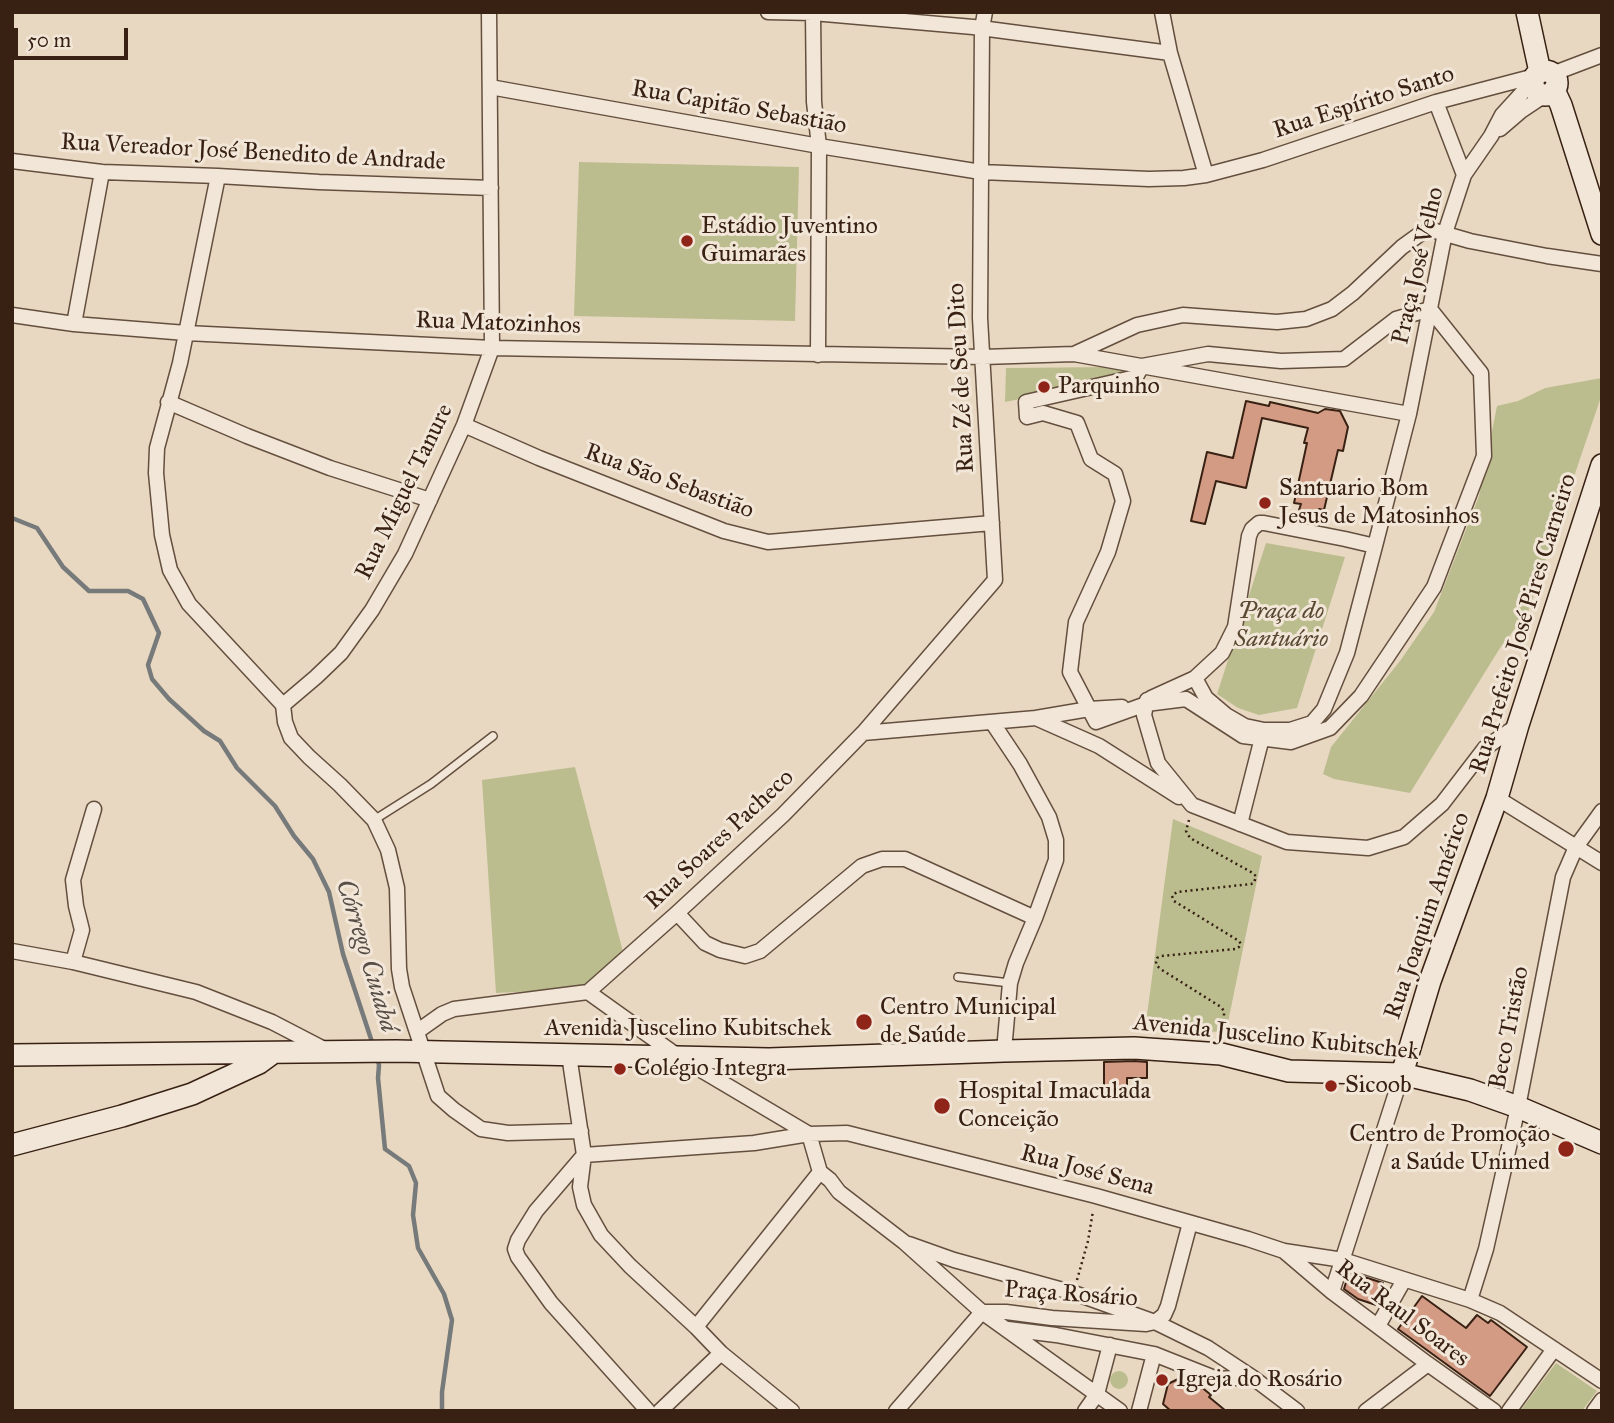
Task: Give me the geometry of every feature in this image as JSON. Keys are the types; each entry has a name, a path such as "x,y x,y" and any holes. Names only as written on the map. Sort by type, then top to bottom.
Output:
{"main road":[{"path":"1527,12 1543,81 1561,105 1602,234"},
{"name":"Rua Prefeito José Pires Carneiro","path":"1497,798 1602,465"},
{"name":"Rua Joaquim Américo","path":"1402,1074 1430,981 1497,798"},
{"name":"Avenida Juscelino Kubitschek","path":"12,1055 396,1051 421,1041 569,1055 769,1059 1134,1048 1221,1054 1289,1071 1402,1074 1470,1090 1518,1107 1602,1143"},
{"path":"12,1145 192,1094 259,1063 273,1053"}],"street":[{"path":"489,12 492,348"},
{"path":"768,12 842,14 982,28 1170,53"},
{"name":"Rua Zé de Seu Dito","path":"985,12 982,28 980,318 995,580"},
{"path":"1162,12 1170,53 1206,175"},
{"path":"813,13 814,102 819,146 818,355"},
{"name":"Rua Espírito Santo","path":"981,173 1149,179 1206,175 1436,102 1543,81 1602,55"},
{"name":"Praça José Velho","path":"1375,546 1409,414 1446,233 1464,175 1492,136 1521,111 1543,81"},
{"name":"Rua Capitão Sebastião","path":"490,87 981,173"},
{"path":"1436,102 1464,175"},
{"name":"Rua Vereador José Benedito de Andrade","path":"12,161 102,172 491,188"},
{"path":"74,324 102,172"},
{"path":"218,176 180,363 157,448 156,473 162,536 170,570 189,604 283,705 285,722 291,737 374,820 388,850 397,888 402,987 438,1096 481,1129 508,1133 581,1131"},
{"path":"1074,354 1137,325 1183,315 1277,322 1306,319 1332,309 1402,247 1420,234 1432,230 1470,241 1602,264"},
{"path":"1142,366 1208,354 1281,361 1344,359 1396,319 1430,309 1481,373 1484,456 1452,541 1434,587 1353,704 1330,728 1291,742 1263,734 1226,715 1206,698 1195,678"},
{"name":"Rua Matozinhos","path":"12,315 74,324 186,333 492,348 983,358 1074,354"},
{"name":"Rua Miguel Tanure","path":"283,705 341,653 372,610 405,554 464,425 492,348"},
{"path":"1074,354 1409,414"},
{"path":"1142,366 1136,377 1026,402 1027,417 1043,413 1077,423 1091,459 1115,474 1123,501 1108,552 1076,622 1070,672 1096,722 1147,702 1195,678 1222,653 1235,627 1249,536 1259,523 1375,546 1347,653 1324,709 1312,723 1290,730 1243,736 1186,699 1147,702"},
{"path":"168,402 330,468 430,500"},
{"name":"Rua São Sebastião","path":"464,425 539,458 724,531 768,542 992,523"},
{"name":"Rua Soares Pacheco","path":"588,992 783,815 863,733 995,580"},
{"path":"1147,702 1144,715 1158,763 1192,805"},
{"path":"863,733 1036,718 1089,709"},
{"path":"1036,718 1099,746 1192,805 1240,824 1287,842 1368,848 1404,837 1442,804 1485,748 1518,725"},
{"path":"992,722 1020,764 1049,817 1056,840 1056,860 1010,983 1004,1051"},
{"path":"1240,824 1263,734"},
{"path":"1497,798 1602,863"},
{"path":"73,962 82,930 74,880 94,808"},
{"name":"Beco Tristão","path":"1470,1300 1486,1249 1518,1107 1563,877 1576,847 1602,811"},
{"path":"677,913 705,943 745,956 761,951 862,866 882,859 905,859 1035,918"},
{"path":"12,951 73,962 196,992 339,1052"},
{"path":"421,1041 442,1014 454,1009 588,992 679,1057 809,1134 820,1171 839,1192 904,1242 982,1312 1120,1411"},
{"path":"272,1022 273,1053"},
{"path":"569,1055 584,1155 580,1187 584,1205 601,1235 629,1266 721,1353 792,1411"},
{"name":"Rua Joaquim Américo","path":"1332,1292 1402,1074"},
{"name":"Rua José Sena","path":"584,1155 754,1143 809,1134 847,1133 1096,1196 1248,1238 1284,1251"},
{"path":"584,1155 537,1210 515,1249 551,1303 649,1411"},
{"path":"696,1327 820,1171"},
{"path":"1156,1322 1164,1315 1168,1306 1190,1223"},
{"path":"904,1242 1074,1293 1156,1322 1208,1348 1297,1411"},
{"path":"1284,1251 1343,1260 1470,1300 1500,1313 1602,1381"},
{"name":"Rua Raul Soares","path":"1284,1251 1332,1292 1494,1411"},
{"path":"1378,1326 1404,1280"},
{"path":"896,1411 982,1312"},
{"name":"Praça Rosário","path":"982,1312 1146,1324 1156,1322"},
{"path":"1005,1328 1154,1354 1217,1379 1252,1377"},
{"path":"1085,1411 1097,1394 1110,1345"},
{"path":"1509,1411 1554,1349"},
{"path":"660,1411 721,1353"},
{"path":"1139,1411 1154,1354"},
{"path":"1366,1411 1428,1364"},
{"path":"1594,1411 1602,1400"}],"lane":[{"path":"374,820 431,784 493,736"},
{"path":"958,977 1010,983"}],"path":[{"path":"1192,805 1186,831 1190,838 1256,876 1251,884 1177,892 1171,896 1174,901 1239,941 1239,947 1160,956 1156,962 1162,970 1224,1011 1221,1054"},
{"path":"1074,1293 1088,1241 1096,1196"}],"green space":[{"name":"Estádio Juventino Guimarães","path":"579,162 799,167 795,321 574,316"},
{"name":"Parquinho","path":"1111,367 1127,371 1121,379 1005,402 1006,368"},
{"path":"1602,378 1602,394 1528,612 1500,648 1410,793 1334,779 1323,774 1331,747 1400,661 1434,612 1479,496 1497,406 1518,401 1545,388"},
{"name":"Praça do Santuário","path":"1266,543 1345,557 1297,708 1259,715 1238,708 1217,694"},
{"path":"575,767 623,952 577,989 496,993 482,780"},
{"path":"1173,819 1262,856 1226,1032 1145,1030"},
{"path":"1556,1363 1597,1391 1582,1411 1520,1411"},
{"path":"1115,1371 1123,1371 1128,1380 1126,1387 1115,1389 1110,1384 1110,1376"}],"building":[{"path":"1246,401 1269,406 1270,402 1318,413 1325,409 1340,411 1348,427 1343,451 1338,450 1324,510 1319,509 1318,514 1299,510 1301,504 1294,503 1308,428 1262,418 1246,488 1216,481 1205,524 1191,521 1207,452 1233,458"},
{"path":"1104,1062 1147,1062 1147,1078 1127,1078 1127,1098 1104,1098"},
{"path":"1349,1272 1383,1283 1376,1305 1358,1299 1344,1289"},
{"path":"1422,1296 1466,1328 1477,1315 1488,1323 1491,1320 1527,1347 1490,1396 1398,1329"},
{"path":"1184,1376 1211,1395 1209,1397 1226,1411 1171,1411 1163,1404 1168,1384"}],"waterway":[{"name":"Córrego Cuiabá","path":"12,518 37,528 63,567 89,591 128,591 143,599 159,633 148,665 152,679 169,699 204,731 220,741 237,768 275,806 313,859 329,892 343,954 373,1045"},
{"name":"Córrego Cuiabá","path":"377,1057 385,1149 409,1166 416,1183 413,1215 418,1248 444,1294 452,1320 442,1411"}],"place":[{"name":"Estádio Juventino Guimarães","path":"687,241"},
{"name":"Parquinho","path":"1044,387"},
{"name":"Santuario Bom Jesus de Matosinhos","path":"1265,503"},
{"name":"Centro Municipal de Saúde","path":"864,1022"},
{"name":"Colégio Integra","path":"620,1069"},
{"name":"Sicoob","path":"1331,1086"},
{"name":"Hospital Imaculada Conceição","path":"942,1106"},
{"name":"Centro de Promoção a Saúde Unimed","path":"1566,1149"},
{"name":"Igreja do Rosário","path":"1162,1380"}]}
